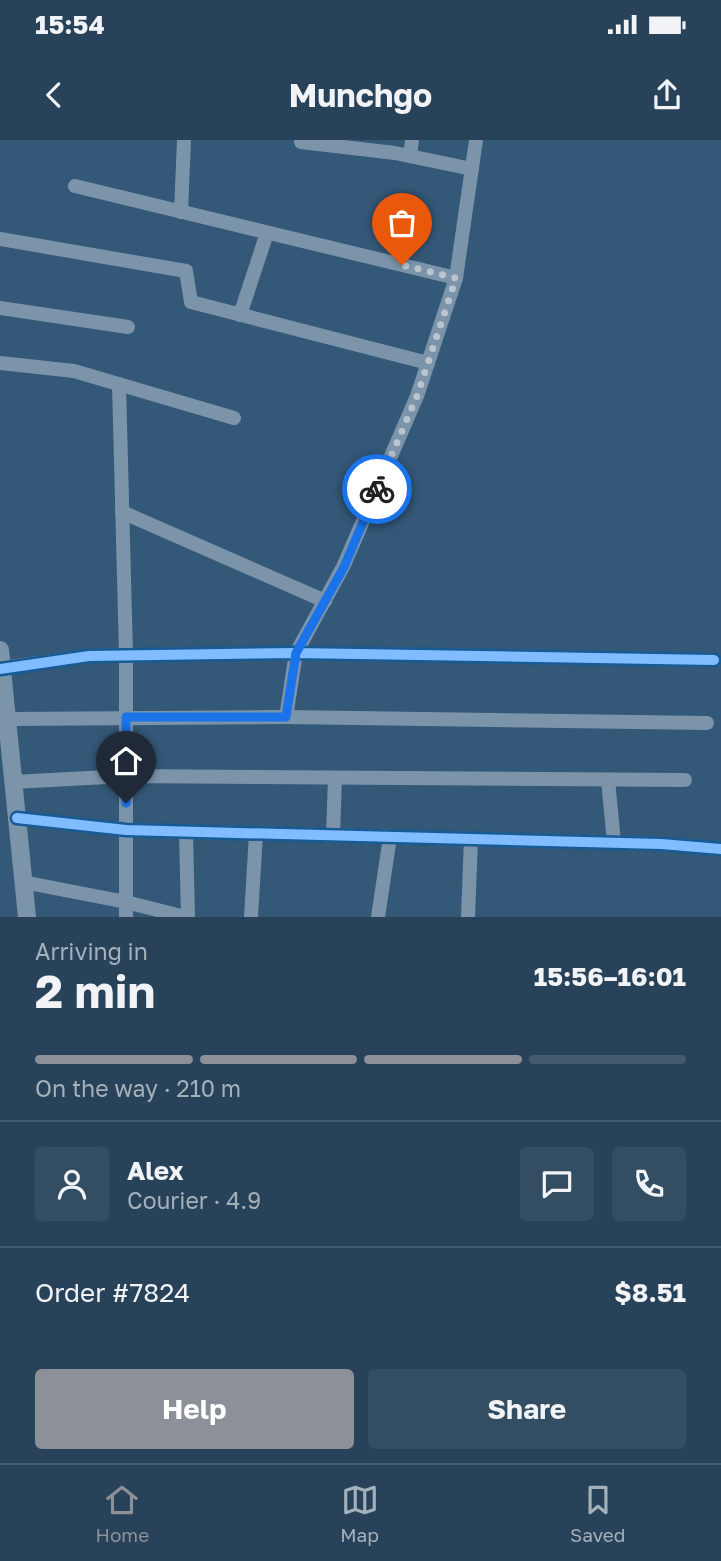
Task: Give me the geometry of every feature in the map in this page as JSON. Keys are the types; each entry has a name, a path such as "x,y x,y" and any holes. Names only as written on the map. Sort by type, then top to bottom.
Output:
{"street":[{"path":"181,212 184,140"},
{"path":"301,140 410,156 472,169"},
{"path":"410,156 412,140"},
{"path":"286,717 296,653 344,567 417,396 456,278 476,140"},
{"path":"75,186 456,278"},
{"path":"240,314 267,233"},
{"path":"0,239 186,271 191,302 428,363"},
{"path":"0,308 128,327"},
{"path":"0,363 75,371 234,418"},
{"path":"119,384 126,655 126,909"},
{"path":"122,512 325,601"},
{"path":"27,917 1,662 89,656 296,653 714,660"},
{"path":"7,719 286,717 707,723"},
{"path":"13,782 126,776 685,780"},
{"path":"333,835 335,778"},
{"path":"608,780 614,842"},
{"path":"17,818 126,830 614,842 721,849"},
{"path":"23,882 126,909 187,917 186,832"},
{"path":"251,917 256,833"},
{"path":"377,917 390,837"},
{"path":"468,917 471,839"}],"cycle path":[{"path":"0,669 89,656 296,653 714,660"},
{"path":"17,818 126,830 661,844 721,849"}],"way so far":[{"path":"377,489 417,396 456,278 402,265"}],"route":[{"path":"126,803 126,717 286,717 296,653 344,567 377,489"}]}
